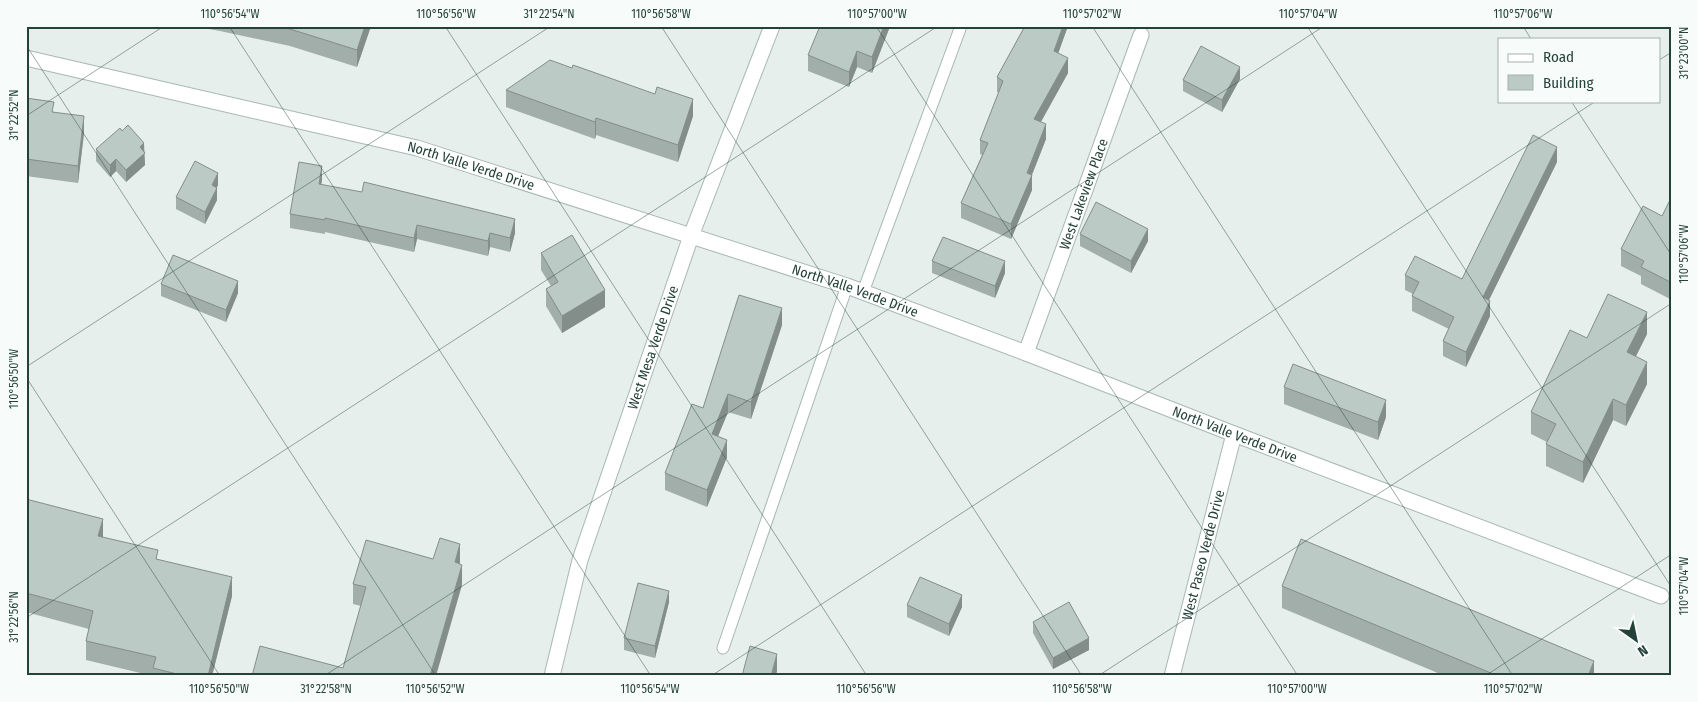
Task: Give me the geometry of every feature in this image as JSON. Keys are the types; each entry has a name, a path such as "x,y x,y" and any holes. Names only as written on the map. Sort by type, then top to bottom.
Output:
{"street":[{"name":"West Mesa Verde Drive","path":"552,676 580,560 691,236 772,26"},
{"name":"West Lakeview Place","path":"1026,353 1141,36"},
{"name":"North Valle Verde Drive","path":"26,58 416,148 847,286 1661,596"},
{"name":"West Paseo Verde Drive","path":"1172,676 1234,434"}],"lane":[{"path":"863,292 961,26"},
{"path":"723,648 847,286"}],"building":[{"path":"276,26 365,26 357,50"},
{"path":"820,26 884,26 872,57 857,51 849,72 808,55"},
{"path":"1025,26 1063,26 1054,51 1068,58 1034,119 1046,124 1027,173 1032,175 1011,224 961,203 988,143 980,140 1003,81 997,77"},
{"path":"1201,46 1240,67 1222,100 1183,80"},
{"path":"550,60 572,68 573,65 655,94 657,87 693,99 678,145 596,118 595,122 506,90"},
{"path":"26,98 54,102 52,112 84,116 78,166 26,159"},
{"path":"128,125 144,143 140,147 145,153 126,170 116,159 110,165 96,149 120,128 122,131"},
{"path":"1533,135 1557,147 1483,297 1490,301 1466,352 1443,341 1454,317 1412,296 1419,282 1405,275 1415,256 1462,279"},
{"path":"195,161 218,173 212,185 217,188 205,212 176,197"},
{"path":"299,162 322,166 319,184 362,192 364,182 515,219 510,238 490,233 488,241 417,225 414,238 325,218 325,220 290,214"},
{"path":"1671,198 1672,283 1641,267 1644,261 1621,249 1643,206 1662,216"},
{"path":"1096,202 1148,229 1131,261 1080,234"},
{"path":"572,235 605,290 562,316 546,289 558,282 541,253"},
{"path":"943,237 1005,261 995,286 932,261"},
{"path":"173,255 238,281 226,310 161,284"},
{"path":"1608,294 1647,312 1627,352 1647,362 1626,405 1613,399 1583,462 1546,444 1556,424 1531,412 1570,330 1587,338"},
{"path":"739,295 782,308 751,402 728,394 712,434 727,440 707,490 665,473 692,404 703,408"},
{"path":"1293,364 1386,400 1378,422 1284,387"},
{"path":"26,499 103,519 98,536 158,550 156,559 232,577 208,676 185,676 153,668 156,657 86,641 93,611 26,593"},
{"path":"440,538 460,544 455,562 462,565 430,676 252,676 260,646 343,668 366,587 353,584 366,540 433,559"},
{"path":"1301,539 1594,661 1588,676 1498,676 1282,586"},
{"path":"920,577 962,595 949,624 907,605"},
{"path":"638,583 669,591 655,646 624,638"},
{"path":"1069,602 1089,638 1053,658 1033,622"},
{"path":"750,646 777,654 771,676 742,676"}]}
